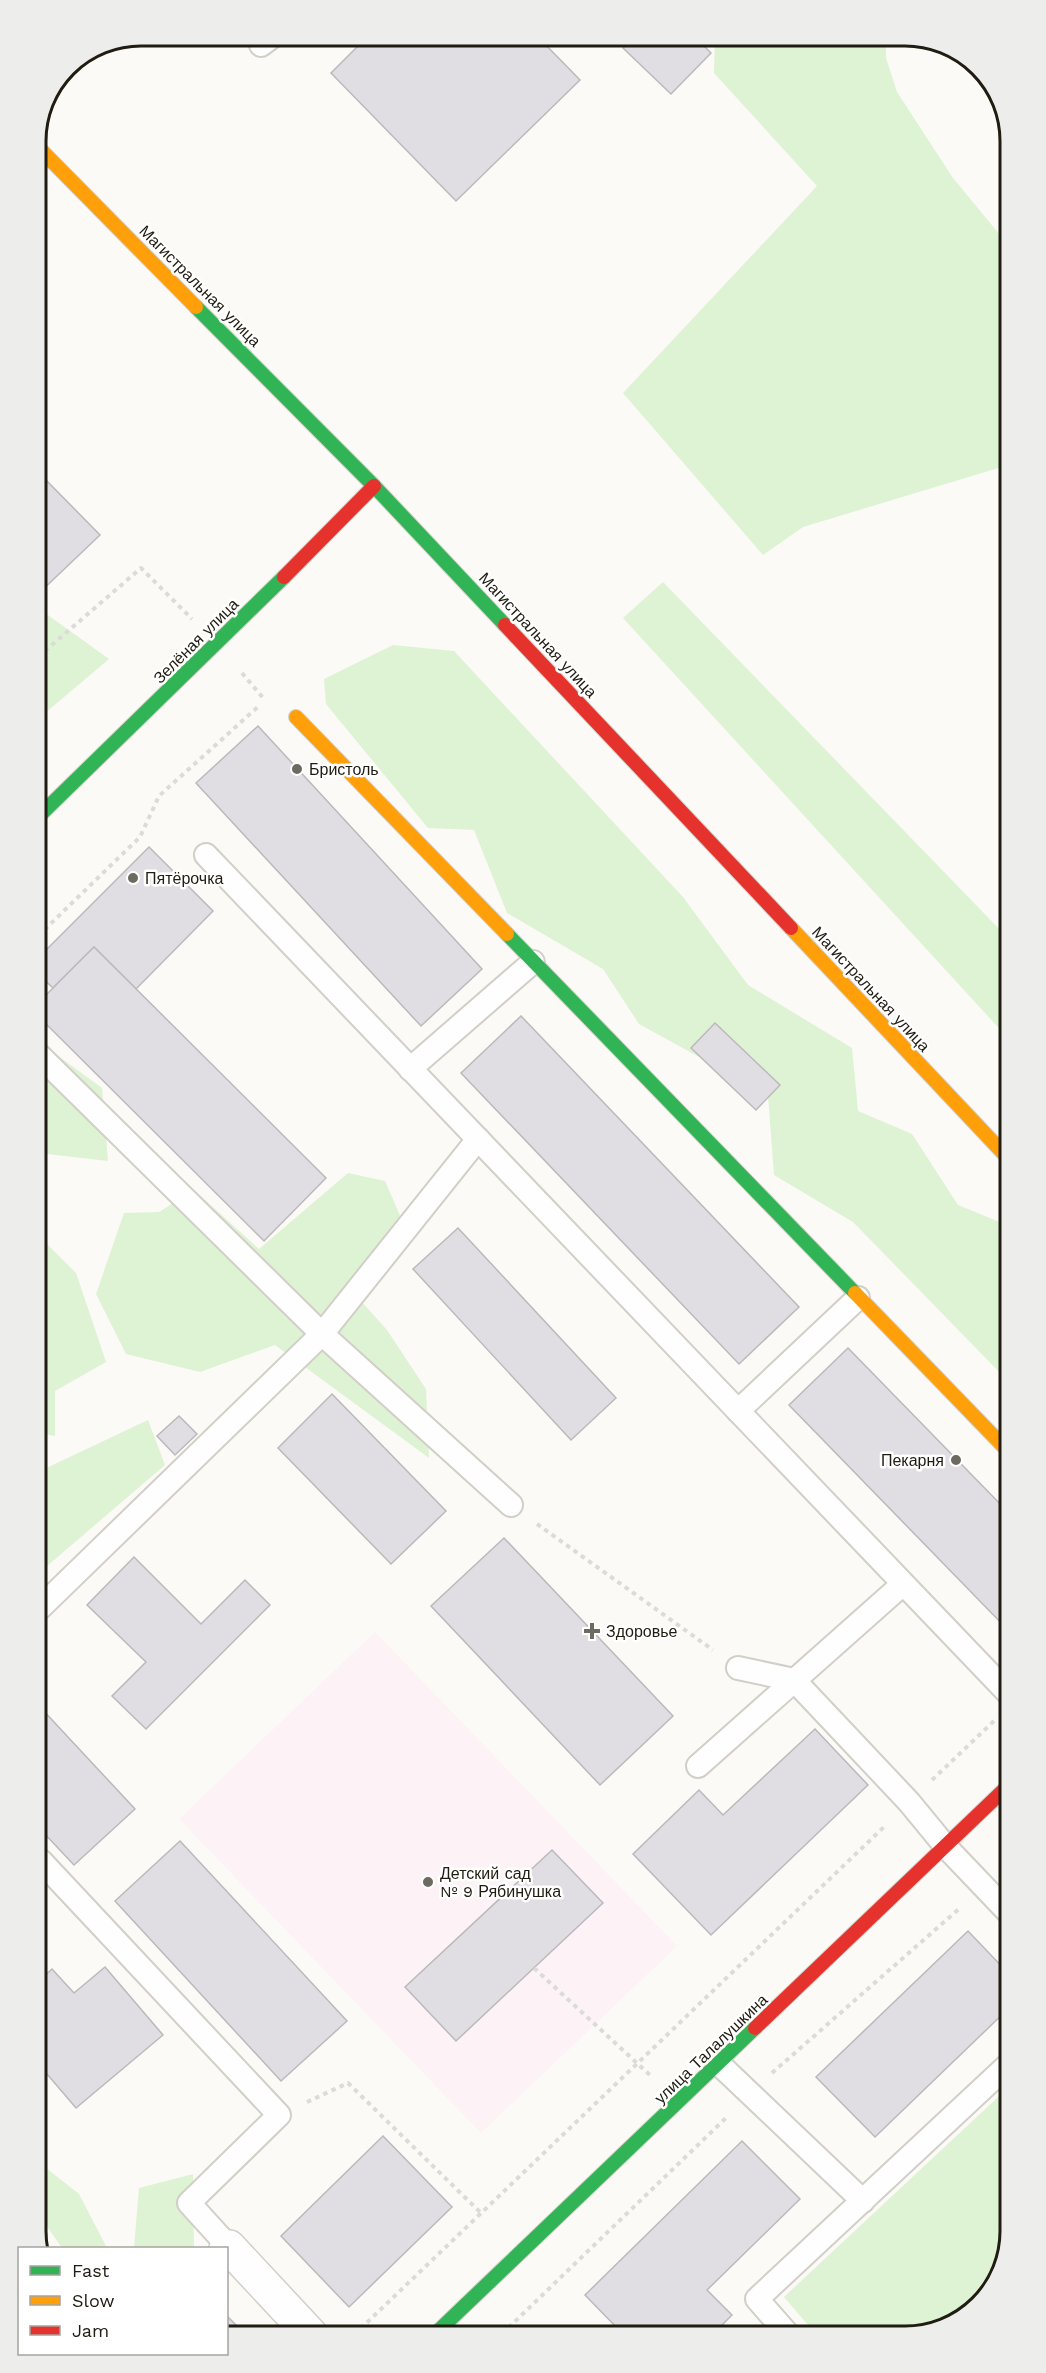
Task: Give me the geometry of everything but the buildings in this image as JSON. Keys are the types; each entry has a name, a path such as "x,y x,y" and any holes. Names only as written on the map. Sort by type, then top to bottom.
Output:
{"main road":[{"name":"Магистральная улица","path":"47,156 374,486 1000,1150"},
{"name":"Зелёная улица","path":"47,810 218,644 374,486"},
{"path":"296,717 1000,1443"},
{"name":"улица Талалушкина","path":"443,2326 1000,1794"}],"street":[{"path":"228,2248 302,2326"}],"lane":[{"path":"206,855 903,1584 1000,1699"},
{"path":"410,1069 533,962"},
{"path":"47,1062 322,1334 512,1505"},
{"path":"46,1602 322,1334 478,1139"},
{"path":"738,1411 858,1298"},
{"path":"698,1766 903,1584"},
{"path":"738,1668 794,1680 909,1802 946,1847 1000,1904"},
{"path":"46,1867 279,2115 189,2203 227,2247"},
{"path":"719,2064 862,2201"},
{"path":"781,2326 757,2299 1000,2072"}],"path":[{"path":"47,649 141,568 218,644"},
{"path":"47,928 140,837 159,796 265,700"},
{"path":"512,1505 738,1668"},
{"path":"363,2326 909,1802 1000,1708"},
{"path":"534,1968 595,2024"},
{"path":"279,2115 348,2083 481,2213"}],"shaded area":[{"name":"Детский сад № 9 Рябинушка","path":"375,1632 677,1946 481,2133 179,1819"}],"green space":[{"path":"715,47 886,47 886,58 897,92 953,178 1000,235 1000,468 803,527 763,555 623,393 817,186 714,73"},
{"path":"663,582 1000,930 1000,1029 623,618"},
{"path":"47,614 109,659 47,712"},
{"path":"393,645 454,651 683,897 748,985 852,1048 858,1111 912,1134 958,1205 1000,1222 1000,1373 853,1222 774,1175 768,1095 639,1024 603,969 507,913 474,830 428,828 326,704 324,679"},
{"path":"47,1048 102,1088 108,1161 47,1154"},
{"path":"348,1173 385,1181 411,1241 352,1291 387,1330 426,1389 429,1458 275,1345 200,1372 126,1354 96,1294 124,1213 159,1212 194,1190 259,1249"},
{"path":"46,1243 76,1273 106,1362 55,1391 55,1436 46,1434"},
{"path":"148,1420 165,1465 46,1567 46,1468"},
{"path":"1000,2095 998,2250 987,2279 972,2299 946,2317 923,2325 809,2326 784,2297"},
{"path":"46,2168 79,2194 106,2247 61,2247 46,2225"},
{"path":"193,2174 193,2247 134,2247 139,2188"}],"traffic: fast":[{"path":"196,307 374,486 505,625"},
{"path":"47,809 284,577"},
{"path":"507,934 855,1293"},
{"path":"443,2326 755,2028"}],"traffic: slow":[{"path":"47,156 196,307"},
{"path":"296,717 507,934"},
{"path":"791,928 1000,1150"},
{"path":"855,1293 1000,1443"}],"traffic: jam":[{"path":"284,577 374,486"},
{"path":"505,625 791,928"},
{"path":"755,2028 1000,1794"}],"place":[{"name":"Бристоль","path":"297,769"},
{"name":"Пятёрочка","path":"133,878"},
{"name":"Пекарня","path":"956,1460"},
{"name":"Здоровье","path":"592,1631"},
{"name":"Детский сад № 9 Рябинушка","path":"428,1882"}]}
